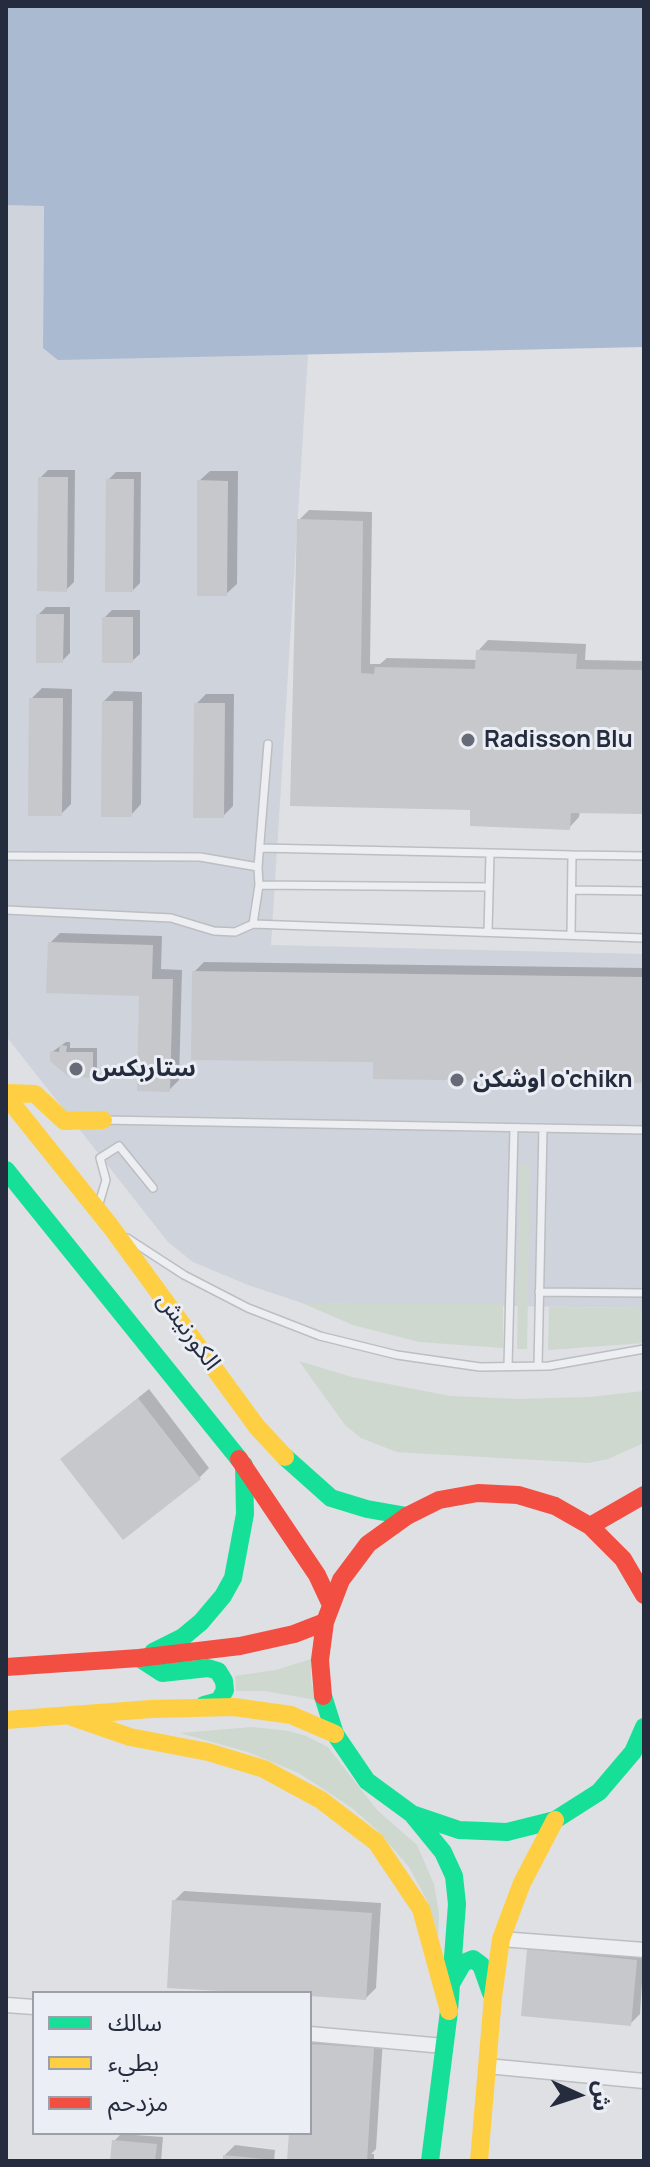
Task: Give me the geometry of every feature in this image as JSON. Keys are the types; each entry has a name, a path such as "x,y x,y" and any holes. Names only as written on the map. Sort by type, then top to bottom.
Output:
{"main road":[{"path":"6,1094 35,1094 64,1121 103,1120"},
{"name":"الكورنيش","path":"6,1094 111,1227 257,1427 300,1473 331,1498 367,1509 407,1516"},
{"name":"الكورنيش","path":"6,1170 244,1465 317,1575 328,1613"},
{"path":"139,1658 183,1637 201,1622 223,1596 233,1578 245,1514 244,1465"},
{"path":"430,2161 449,2011 457,1904 454,1876 443,1852 412,1814 367,1781 335,1734 323,1698 320,1660 328,1613 341,1580 368,1544 407,1516 439,1500 478,1493 518,1495 555,1506 590,1526 623,1559 644,1595"},
{"path":"590,1526 644,1495"},
{"path":"6,1667 139,1658 240,1646 294,1634 328,1613"},
{"path":"139,1658 162,1673 208,1668 218,1671 225,1690 219,1701 197,1708"},
{"path":"6,1720 151,1709 234,1707 291,1715 335,1734"},
{"path":"72,1717 130,1737 208,1752 264,1769 321,1800 376,1842 421,1909 449,2011"},
{"path":"412,1814 471,1831 507,1832 555,1820 599,1792 633,1752 644,1727"},
{"path":"479,2161 501,1939 516,1896 555,1820"},
{"path":"451,1983 463,1963 473,1959 481,1965 493,1997"}],"street":[{"path":"501,1939 644,1950"},
{"path":"6,2005 32,2007"},
{"path":"312,2034 444,2046"},
{"path":"487,2066 644,2081"}],"lane":[{"path":"253,924 259,885 268,744"},
{"path":"261,848 644,856"},
{"path":"488,932 490,853"},
{"path":"571,935 572,855"},
{"path":"6,856 200,857 258,867"},
{"path":"259,885 489,887"},
{"path":"572,890 644,891"},
{"path":"6,910 171,918 214,931 235,932 253,924 644,938"},
{"path":"103,1120 644,1130"},
{"path":"508,1366 514,1128"},
{"path":"538,1366 543,1128"},
{"path":"97,1209 106,1180 100,1158 119,1146 153,1188"},
{"path":"111,1227 184,1275 248,1308 320,1336 397,1355 480,1367 538,1366 644,1349"},
{"path":"539,1292 644,1293"}],"shaded area":[{"path":"6,205 44,205 43,348 308,354 271,945 644,954 644,1308 302,1303 193,1262 168,1242 6,1036"},
{"path":"520,1165 530,1165 527,1349 517,1349"},
{"path":"302,1303 503,1304 503,1348 419,1342 353,1325"},
{"path":"549,1307 644,1308 644,1343 548,1350"},
{"path":"299,1361 352,1377 450,1396 517,1399 590,1397 644,1391 644,1443 608,1459 588,1463 397,1452 361,1438 345,1425"},
{"path":"311,1659 311,1680 316,1700 265,1691 236,1691 235,1676 276,1670"},
{"path":"252,1727 289,1731 328,1747 377,1810 417,1845 434,1884 439,1914 438,1937 428,1902 409,1867 377,1830 352,1808 299,1773 248,1752 180,1733"}],"water":[{"path":"6,6 644,6 644,347 58,360 43,348 44,206 6,205"}],"building":[{"path":"38,477 68,477 67,592 37,591"},
{"path":"106,479 134,479 133,592 105,592"},
{"path":"197,480 228,481 227,596 197,596"},
{"name":"Radisson Blu","path":"297,519 363,521 361,673 374,674 375,667 475,669 476,650 577,654 576,669 644,670 644,814 571,813 570,830 470,826 470,810 290,806"},
{"path":"36,614 64,614 63,663 36,663"},
{"path":"102,617 133,617 133,663 102,663"},
{"path":"29,698 63,698 62,816 28,816"},
{"path":"102,701 133,701 132,817 101,817"},
{"path":"194,703 225,703 224,818 193,818"},
{"path":"48,942 153,945 152,979 173,979 170,1092 137,1091 139,996 46,993"},
{"path":"192,971 644,977 644,1083 373,1079 373,1062 191,1060"},
{"name":"ستاربكس","path":"60,1045 67,1046 66,1052 93,1052 93,1078 69,1077 50,1061 50,1051 59,1052"},
{"path":"138,1398 201,1479 123,1540 60,1459"},
{"path":"172,1900 372,1913 366,2000 312,1996 312,1991 167,1988"},
{"path":"527,1949 637,1960 631,2026 521,2016"},
{"path":"312,2044 374,2048 367,2161 287,2161 289,2135 312,2135"},
{"path":"112,2140 157,2144 155,2161 110,2161"},
{"path":"223,2155 265,2159 265,2161 223,2161"}],"traffic: fast":[{"path":"6,1170 239,1459"},
{"path":"285,1457 331,1498 367,1509 407,1516"},
{"path":"153,1652 183,1637 201,1622 223,1596 233,1578 245,1514 244,1465"},
{"path":"139,1658 162,1673 208,1668 218,1671 225,1690 219,1701 204,1705"},
{"path":"323,1696 335,1734 367,1781 412,1814 459,1830 507,1832 555,1820 599,1792 633,1752 644,1727"},
{"path":"412,1814 443,1852 454,1876 457,1904 449,2011 430,2161"},
{"path":"452,1982 463,1963 473,1959 481,1965 491,1993"}],"traffic: slow":[{"path":"6,1093 35,1094 64,1121 103,1120"},
{"path":"6,1096 111,1227 257,1427 285,1457"},
{"path":"6,1720 151,1709 234,1707 291,1715 335,1734"},
{"path":"72,1717 130,1737 208,1752 264,1769 321,1800 376,1842 421,1909 449,2011"},
{"path":"479,2161 501,1939 522,1883 555,1820"}],"traffic: jam":[{"path":"239,1459 317,1575 331,1605"},
{"path":"323,1696 320,1660 325,1622 341,1580 368,1544 407,1516 439,1500 478,1493 518,1495 555,1506 590,1526 623,1559 644,1595"},
{"path":"590,1526 644,1495"},
{"path":"6,1667 139,1658 240,1646 294,1634 325,1622"}],"place":[{"name":"Radisson Blu","path":"468,740"},
{"name":"ستاربكس","path":"76,1069"},
{"name":"اوشكن o'chikn","path":"457,1080"}]}
